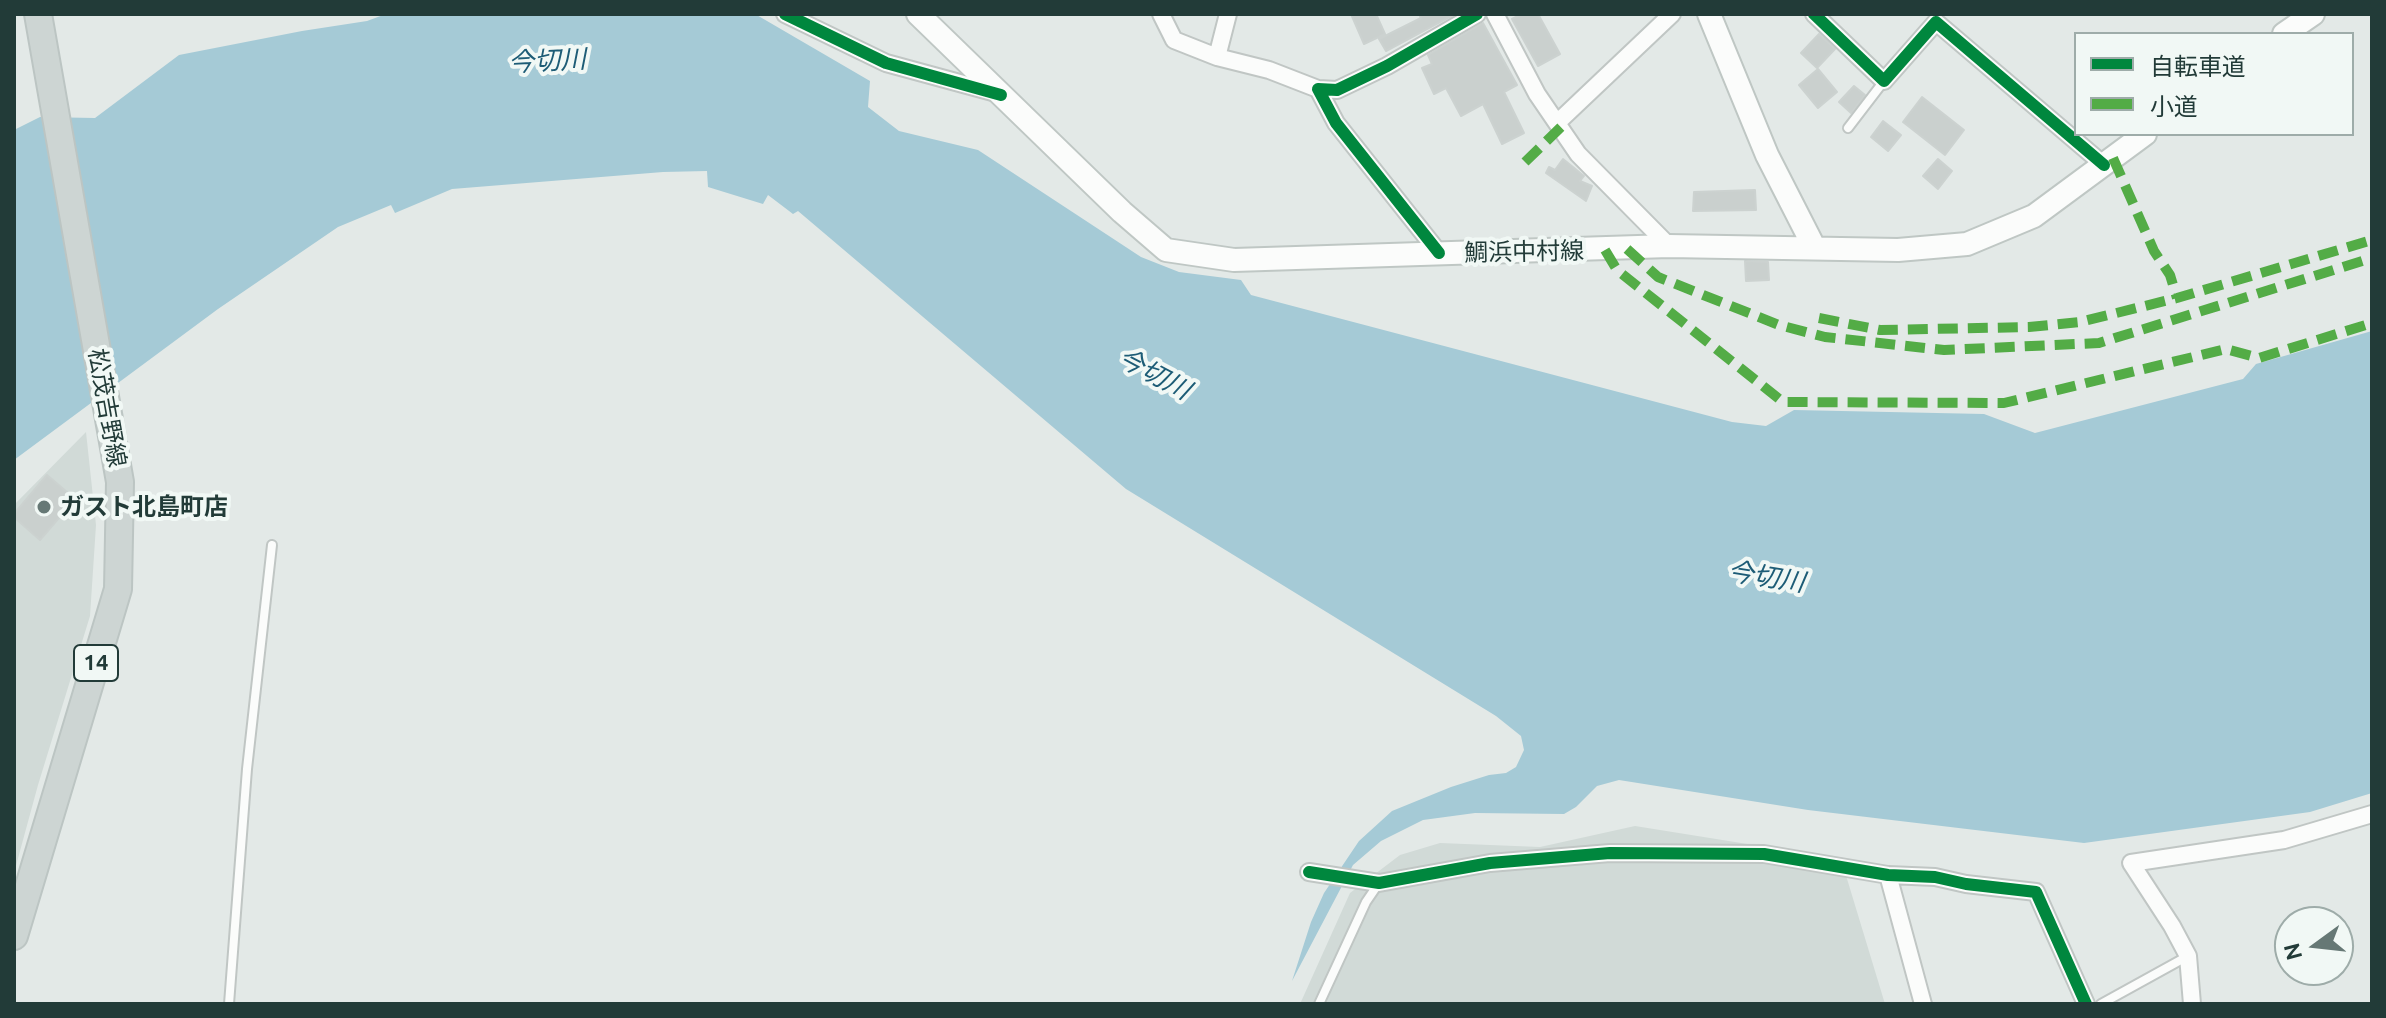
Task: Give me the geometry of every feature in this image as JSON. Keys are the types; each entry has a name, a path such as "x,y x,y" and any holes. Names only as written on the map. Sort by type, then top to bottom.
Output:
{"main road":[{"name":"松茂吉野線","path":"14,936 118,589 120,482 38,14"},
{"name":"鯛浜中村線","path":"918,14 1122,212 1166,250 1234,260 1669,246 1898,250 1967,244 2034,216 2142,136"},
{"path":"1709,14 1767,155 1814,247"},
{"path":"2287,32 2311,15"}],"street":[{"path":"785,14 886,63 1001,95"},
{"path":"1161,14 1174,40 1318,89 1337,90 1477,14"},
{"path":"1217,57 1228,14"},
{"path":"1495,14 1537,94 1578,154 1669,246"},
{"path":"1558,122 1672,14"},
{"path":"1814,14 1884,81 1936,22 2104,165"},
{"path":"1318,89 1336,123 1439,253"},
{"path":"2192,1004 2188,956 2131,863 2284,840 2372,814"},
{"path":"1309,872 1379,883 1490,863 1610,853 1764,854 1888,875 1935,877 2036,892 2086,1004"},
{"path":"1888,875 1923,1004"}],"lane":[{"path":"1848,128 1884,81"},
{"path":"229,1004 247,769 272,545"},
{"path":"1319,1004 1366,902 1379,883"},
{"path":"2101,1004 2188,956"}],"shaded area":[{"path":"86,432 96,525 90,616 14,873 14,505"},
{"path":"1635,826 1841,859 1885,1004 1300,1004 1350,893 1400,855 1440,843 1540,847"}],"water":[{"name":"今切川","path":"386,14 755,14 870,81 868,107 899,131 978,150 1141,257 1179,272 1241,280 1251,295 1732,422 1766,426 1794,410 1984,414 2035,433 2243,379 2256,364 2372,331 2372,793 2310,812 2084,843 1808,810 1619,780 1597,786 1576,807 1564,814 1475,813 1423,820 1381,841 1353,865 1292,981 1324,893 1359,841 1392,811 1451,787 1506,773 1516,767 1524,750 1521,736 1496,716 1126,489 798,211 793,214 768,195 763,204 708,187 707,171 452,189 395,213 391,205 338,227 218,309 14,460 14,130 40,117 95,118 179,55 367,21"}],"building":[{"path":"1351,14 1376,14 1385,34 1364,44"},
{"path":"1419,14 1455,14 1386,51 1379,39 1421,18"},
{"path":"1522,14 1538,14 1560,54 1538,66 1512,19"},
{"path":"1483,23 1517,85 1504,92 1524,133 1502,144 1483,104 1461,116 1446,88 1434,94 1422,68 1432,64 1428,55"},
{"path":"1819,34 1835,49 1817,68 1801,53"},
{"path":"1818,69 1837,92 1818,108 1799,85"},
{"path":"1854,86 1865,95 1851,113 1839,102"},
{"path":"1922,97 1964,130 1945,155 1903,122"},
{"path":"1883,121 1901,135 1888,151 1871,137"},
{"path":"1563,159 1584,176 1580,181 1592,186 1586,201 1546,173 1549,167 1555,170"},
{"path":"1938,159 1952,171 1938,189 1923,176"},
{"path":"1755,190 1756,210 1693,211 1694,192"},
{"path":"1745,261 1768,262 1769,280 1746,281"},
{"name":"ガスト北島町店","path":"47,475 75,499 40,540 14,514"}],"marked path":[{"path":"1525,162 1561,127"},
{"path":"2113,158 2154,251 2170,275 2177,298"},
{"path":"1819,318 1880,330 2029,327 2080,322 2177,298 2372,240"},
{"path":"1627,249 1658,277 1779,325 1825,337 1944,350 2099,343 2372,258"},
{"path":"1605,250 1617,270 1783,402 2004,403 2226,349 2259,358 2372,323"}],"cycle path":[{"path":"785,14 886,63 1001,95"},
{"path":"1439,253 1336,123 1318,89 1337,90 1387,66 1477,14"},
{"path":"1814,14 1884,81 1936,22 2104,165"},
{"path":"1309,872 1379,883 1490,863 1610,853 1764,854 1888,875 1935,877 2036,892 2086,1004"}],"place":[{"name":"ガスト北島町店","path":"44,507"}]}
